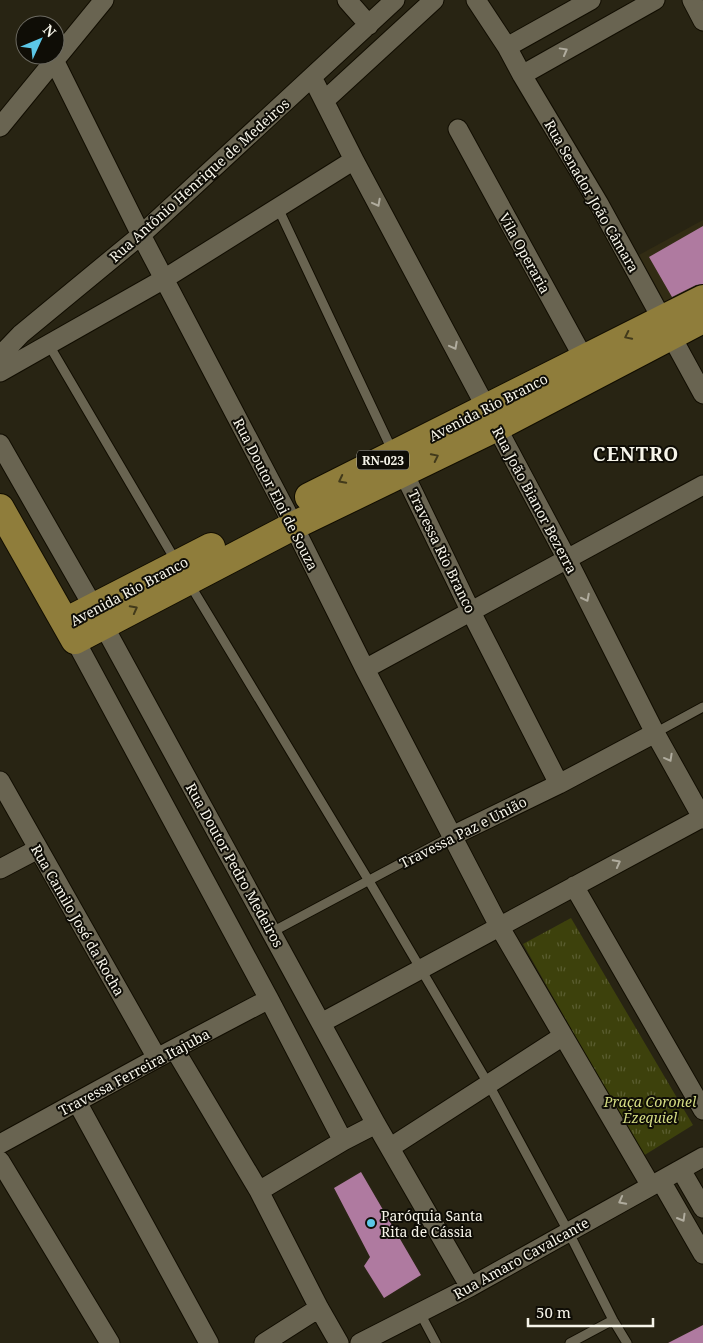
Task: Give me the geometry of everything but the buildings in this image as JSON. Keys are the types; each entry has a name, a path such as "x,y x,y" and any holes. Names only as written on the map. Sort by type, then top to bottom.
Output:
{"main road":[{"name":"Avenida Rio Branco","path":"70,631 666,328 703,299"},
{"name":"Avenida Rio Branco","path":"666,328 703,320"},
{"path":"0,508 70,631"}],"street":[{"path":"65,47 104,0"},
{"path":"347,0 369,25"},
{"name":"Rua Antônio Henrique de Medeiros","path":"0,356 21,334 140,235 395,0"},
{"path":"324,101 434,0"},
{"name":"Rua Senador João Câmara","path":"476,0 507,47 598,204 666,328 701,386"},
{"path":"507,47 591,0"},
{"path":"522,75 655,0"},
{"path":"692,0 703,21"},
{"path":"0,127 50,65"},
{"name":"Rua Doutor Eloi de Souza","path":"56,65 140,235 289,518 365,669 499,926 563,1036 656,1184 703,1254"},
{"name":"Rua João Bianor Bezerra","path":"312,77 354,160 567,559 655,733 703,818"},
{"name":"Vila Operaria","path":"458,129 589,367"},
{"path":"0,372 164,279 354,160"},
{"name":"Rua Doutor Pedro Medeiros","path":"0,444 99,617 376,1124 391,1147 470,1287"},
{"name":"Travessa Rio Branco","path":"399,463 471,612 559,784"},
{"path":"365,669 703,485"},
{"path":"70,631 269,999 343,1141"},
{"name":"Travessa Paz e União","path":"452,836 559,784 655,733"},
{"name":"Rua Camilo José da Rocha","path":"0,781 157,1058"},
{"path":"321,1023 703,818"},
{"path":"0,869 38,849"},
{"path":"574,886 703,1110"},
{"name":"Travessa Ferreira Itajuba","path":"0,1144 269,999"},
{"path":"391,1147 563,1036"},
{"path":"175,1050 259,1191 339,1343"},
{"path":"77,1102 209,1343"},
{"path":"259,1191 343,1141 376,1124"},
{"name":"Rua Amaro Cavalcante","path":"360,1343 470,1287 703,1157"},
{"path":"0,1161 110,1343"},
{"path":"681,1170 703,1208"},
{"path":"264,1343 319,1308"}],"lane":[{"name":"Travessa Rio Branco","path":"278,208 399,463"},
{"path":"49,345 369,881 488,1085 627,1343"},
{"path":"655,733 703,707"},
{"name":"Travessa Paz e União","path":"272,932 452,836"},
{"path":"420,1313 436,1343"},
{"path":"570,1343 614,1320"}],"shaded area":[{"path":"703,220 703,295 671,313 639,255"}],"green space":[{"name":"Praça Coronel Ezequiel","path":"571,918 693,1125 643,1156 523,944"}],"place":[{"name":"Paróquia Santa Rita de Cássia","path":"371,1223"}],"district":[{"name":"CENTRO","path":"636,454"}]}
